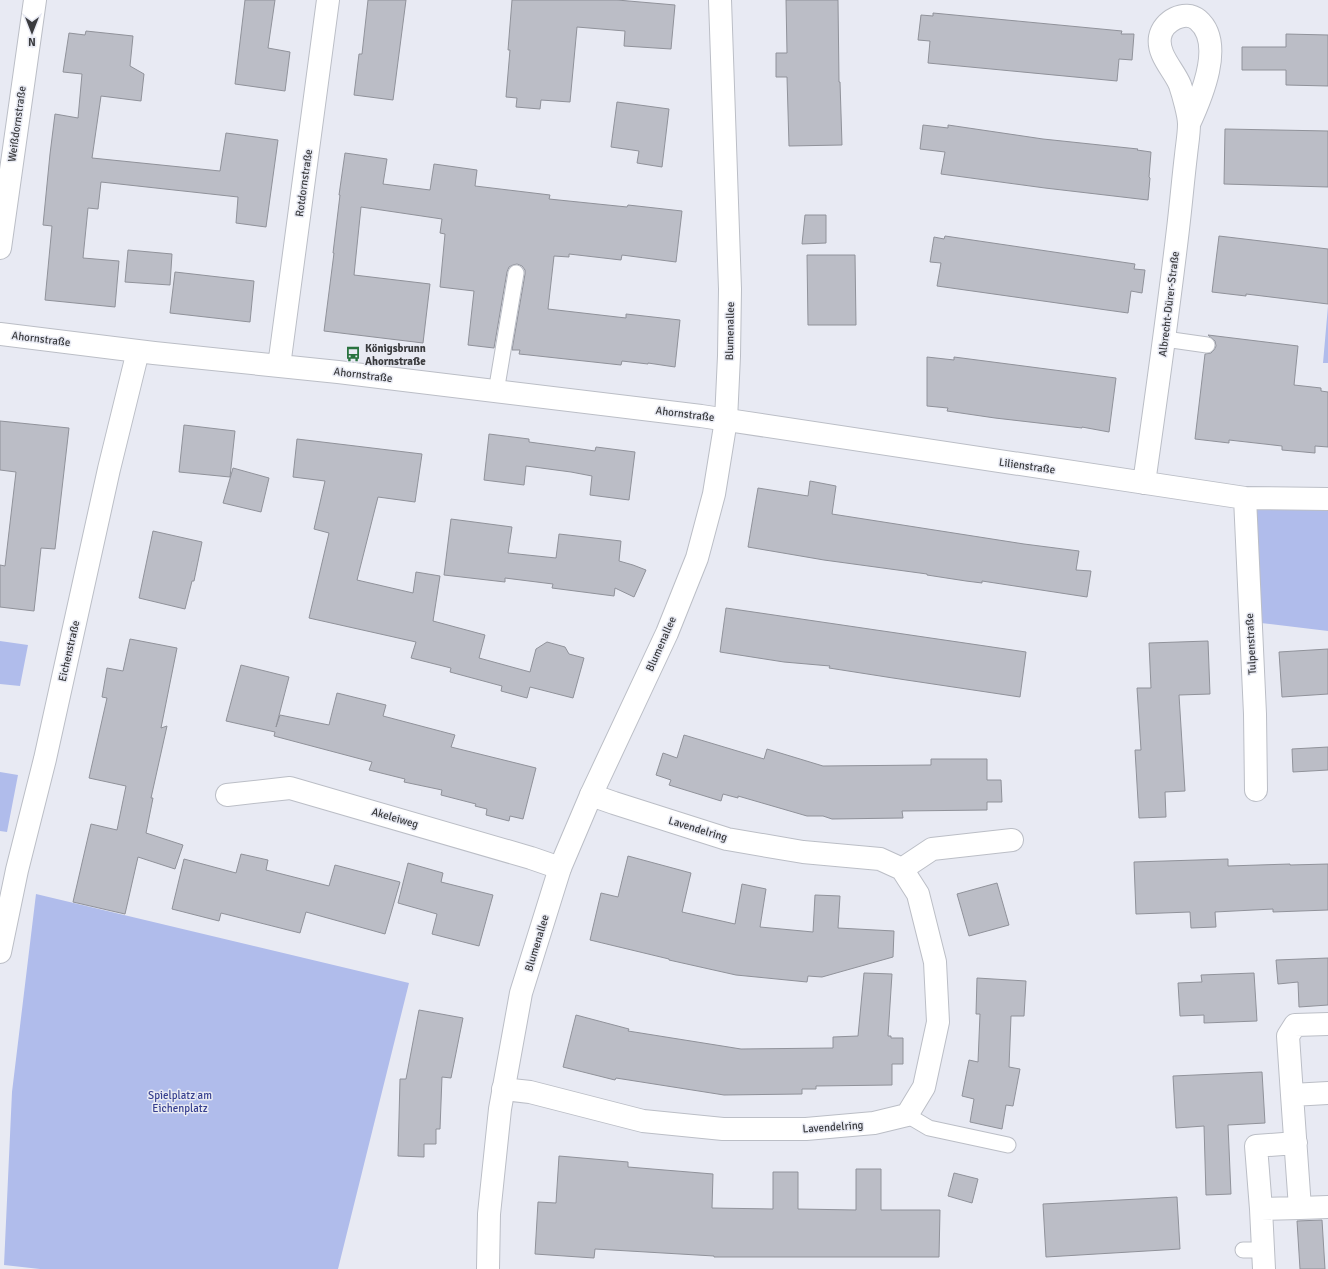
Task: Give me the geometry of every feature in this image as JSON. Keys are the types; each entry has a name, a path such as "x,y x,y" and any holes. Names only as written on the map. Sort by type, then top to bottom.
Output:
{"street":[{"name":"Weißdornstraße","path":"0,248 35,0"},
{"name":"Rotdornstraße","path":"279,366 328,0"},
{"name":"Blumenallee","path":"488,1269 489,1214 500,1108 521,993 560,868 591,794 667,633 697,558 714,494 726,420 730,356 730,289 720,0"},
{"name":"Albrecht-Dürer-Straße","path":"1144,483 1165,339 1189,124 1200,100 1205,82 1211,46 1204,25 1195,18 1186,7 1165,28 1160,37 1161,51 1180,85 1189,124"},
{"name":"Ahornstraße","path":"0,334 726,420"},
{"name":"Eichenstraße","path":"0,952 17,870 47,751 109,469 138,351"},
{"name":"Lilienstraße","path":"726,420 1245,498 1328,499"},
{"name":"Tulpenstraße","path":"1245,498 1255,714 1256,790"},
{"name":"Akeleiweg","path":"228,795 290,788 531,858 560,868"},
{"name":"Lavendelring","path":"591,794 614,803 727,839 803,852 880,859 902,869"},
{"path":"907,1115 924,1087 938,1022 935,962 918,894 902,869 932,849 1012,840"},
{"path":"1300,1208 1288,1036 1296,1025 1328,1024"},
{"name":"Lavendelring","path":"503,1088 530,1092 643,1121 723,1130 806,1130 874,1123 907,1115"},
{"path":"1292,1095 1328,1093"},
{"path":"1257,1257 1261,1210 1256,1146 1296,1143"},
{"path":"1261,1210 1328,1207"}],"lane":[{"path":"496,392 516,273"},
{"path":"1165,339 1207,345"},
{"path":"907,1115 929,1128 1008,1145"}],"green space":[{"path":"1328,306 1328,363 1323,363"},
{"path":"1252,496 1328,501 1328,631 1261,623"},
{"path":"0,641 28,645 20,686 0,684"},
{"path":"0,772 18,775 7,832 0,831"},
{"name":"Spielplatz am Eichenplatz","path":"36,894 409,983 338,1269 40,1269 4,1265 12,1092"}],"building":[{"path":"245,0 275,0 268,48 290,52 285,91 235,84"},
{"path":"368,0 406,0 393,100 354,95 359,54 362,54"},
{"path":"512,0 617,0 675,5 671,49 624,46 625,31 577,27 570,102 541,100 540,109 516,107 517,98 506,97"},
{"path":"786,0 838,0 839,82 842,145 789,146 787,77 776,77 776,53 787,53"},
{"path":"933,13 1122,31 1121,34 1134,34 1132,60 1119,59 1117,81 928,63 930,41 918,40 921,15 933,16"},
{"path":"86,31 133,36 130,66 144,74 141,101 101,96 92,158 220,171 226,133 278,140 266,227 236,223 238,197 101,182 98,209 88,208 83,258 119,261 115,307 45,300 52,226 43,225 55,114 78,118 82,74 63,72 69,33 85,35"},
{"path":"1286,34 1328,35 1328,86 1286,85 1286,70 1242,70 1242,47 1286,47"},
{"path":"617,102 669,109 662,167 637,163 639,151 611,147"},
{"path":"923,125 948,128 948,125 1043,139 1138,149 1137,150 1151,152 1148,200 941,174 945,152 920,149"},
{"path":"1225,129 1328,131 1328,187 1224,184"},
{"path":"345,153 387,159 383,184 430,190 434,164 477,170 475,186 550,195 549,199 682,211 676,262 622,255 621,260 569,254 569,257 554,256 548,309 626,318 626,314 680,320 675,367 622,361 621,365 519,354 520,350 512,350 525,274 525,270 522,266 517,264 509,267 507,272 494,348 468,345 474,291 440,287 445,234 440,233 442,219 361,207 354,275 430,284 423,343 324,331"},
{"path":"805,215 826,215 826,243 802,244"},
{"path":"945,236 1135,264 1134,269 1145,270 1142,293 1131,291 1128,313 937,286 941,263 930,262 934,237 944,239"},
{"path":"1219,236 1328,249 1328,304 1246,294 1246,296 1212,292"},
{"path":"128,250 172,254 170,285 125,282"},
{"path":"807,255 855,255 856,325 808,325"},
{"path":"175,272 254,281 250,322 170,313"},
{"path":"1208,335 1298,346 1294,385 1321,388 1321,391 1328,392 1328,447 1315,446 1315,453 1282,450 1282,446 1229,440 1229,443 1195,439 1205,354 1211,353 1216,346 1215,341"},
{"path":"927,357 954,360 954,357 1116,378 1109,432 1082,427 995,418 947,411 948,408 927,406"},
{"path":"0,421 69,428 55,549 41,548 34,611 0,607 0,565 5,566 16,472 0,470"},
{"path":"184,425 235,431 230,477 179,472"},
{"path":"489,434 529,439 529,442 595,451 596,447 635,452 629,500 590,495 592,476 571,472 526,466 524,485 484,480"},
{"path":"297,439 422,454 415,502 378,497 357,580 413,593 416,572 440,576 433,621 485,635 479,658 530,672 536,649 547,642 565,647 569,654 584,658 573,698 530,687 527,698 501,691 502,686 450,672 451,668 411,658 416,642 309,618 329,533 314,529 325,481 293,477"},
{"path":"233,468 269,478 261,512 223,503"},
{"path":"810,481 836,486 832,514 1024,544 1079,551 1076,570 1091,571 1087,597 982,581 982,583 966,581 748,547 758,488 808,496"},
{"path":"451,519 512,527 508,553 556,558 559,534 621,541 619,561 646,570 634,597 615,588 614,596 552,588 553,584 505,578 505,582 444,575"},
{"path":"153,531 202,542 194,581 192,581 185,609 139,598"},
{"path":"726,608 1026,652 1020,697 829,668 830,666 784,662 720,652"},
{"path":"130,639 177,648 161,728 167,726 151,798 153,798 146,833 183,845 175,869 138,857 125,914 73,902 91,824 117,830 126,786 89,778 107,698 102,697 107,668 123,671"},
{"path":"1208,641 1210,694 1179,695 1185,791 1165,792 1166,817 1139,818 1135,750 1141,750 1137,688 1151,688 1149,643"},
{"path":"1328,649 1328,694 1282,697 1279,652"},
{"path":"241,665 289,677 276,727 280,715 329,725 337,693 386,705 383,716 455,735 451,747 536,768 523,819 510,816 509,821 486,815 487,809 475,806 476,804 441,795 442,790 404,782 405,779 369,770 372,762 274,736 275,732 226,721"},
{"path":"684,735 764,759 767,749 823,766 931,765 931,759 987,759 987,780 1001,780 1002,802 987,802 987,810 902,811 903,818 832,819 823,816 807,816 738,796 738,798 723,794 721,801 669,785 671,780 656,775 663,753 677,758"},
{"path":"1328,747 1328,770 1293,772 1292,749"},
{"path":"241,854 268,860 266,870 329,886 335,865 400,882 385,934 306,912 300,933 221,913 219,921 172,909 184,859 236,873"},
{"path":"628,856 691,873 682,912 735,924 742,884 766,889 760,927 813,932 815,895 840,896 838,928 894,931 893,957 822,977 808,976 807,982 736,975 590,940 601,893 618,897"},
{"path":"1228,859 1228,866 1328,864 1328,910 1273,912 1273,909 1215,912 1216,927 1191,928 1190,912 1136,914 1134,862"},
{"path":"408,863 443,873 441,882 493,895 479,946 432,934 437,914 398,903"},
{"path":"997,883 1009,925 969,936 957,894"},
{"path":"1328,958 1328,1005 1299,1007 1298,982 1278,984 1276,960"},
{"path":"864,973 892,974 888,1036 891,1036 891,1038 903,1038 903,1064 892,1064 892,1085 816,1086 816,1089 802,1089 802,1094 724,1095 616,1078 615,1080 563,1067 576,1015 629,1029 628,1031 741,1049 833,1048 833,1037 858,1036"},
{"path":"1254,973 1257,1021 1204,1023 1204,1015 1180,1016 1178,983 1202,982 1201,975"},
{"path":"977,978 1026,981 1024,1016 1011,1016 1009,1067 1020,1069 1013,1106 1006,1105 1002,1129 970,1122 974,1099 962,1096 969,1060 978,1062 980,1014 976,1014"},
{"path":"419,1010 463,1018 451,1078 442,1077 440,1129 436,1129 436,1144 424,1144 424,1157 398,1156 400,1079 406,1079"},
{"path":"1262,1072 1265,1123 1228,1125 1231,1194 1206,1195 1204,1126 1176,1128 1173,1076"},
{"path":"559,1156 628,1162 628,1167 713,1174 712,1208 773,1209 773,1172 798,1172 798,1209 856,1210 856,1169 881,1169 881,1210 940,1210 939,1257 714,1257 595,1249 594,1258 535,1254 538,1202 556,1203"},
{"path":"954,1173 978,1179 972,1203 948,1196"},
{"path":"1177,1197 1180,1249 1046,1257 1043,1204"},
{"path":"1322,1220 1325,1269 1300,1269 1297,1221"}],"place":[{"name":"Königsbrunn Ahornstraße","path":"353,354"}]}
